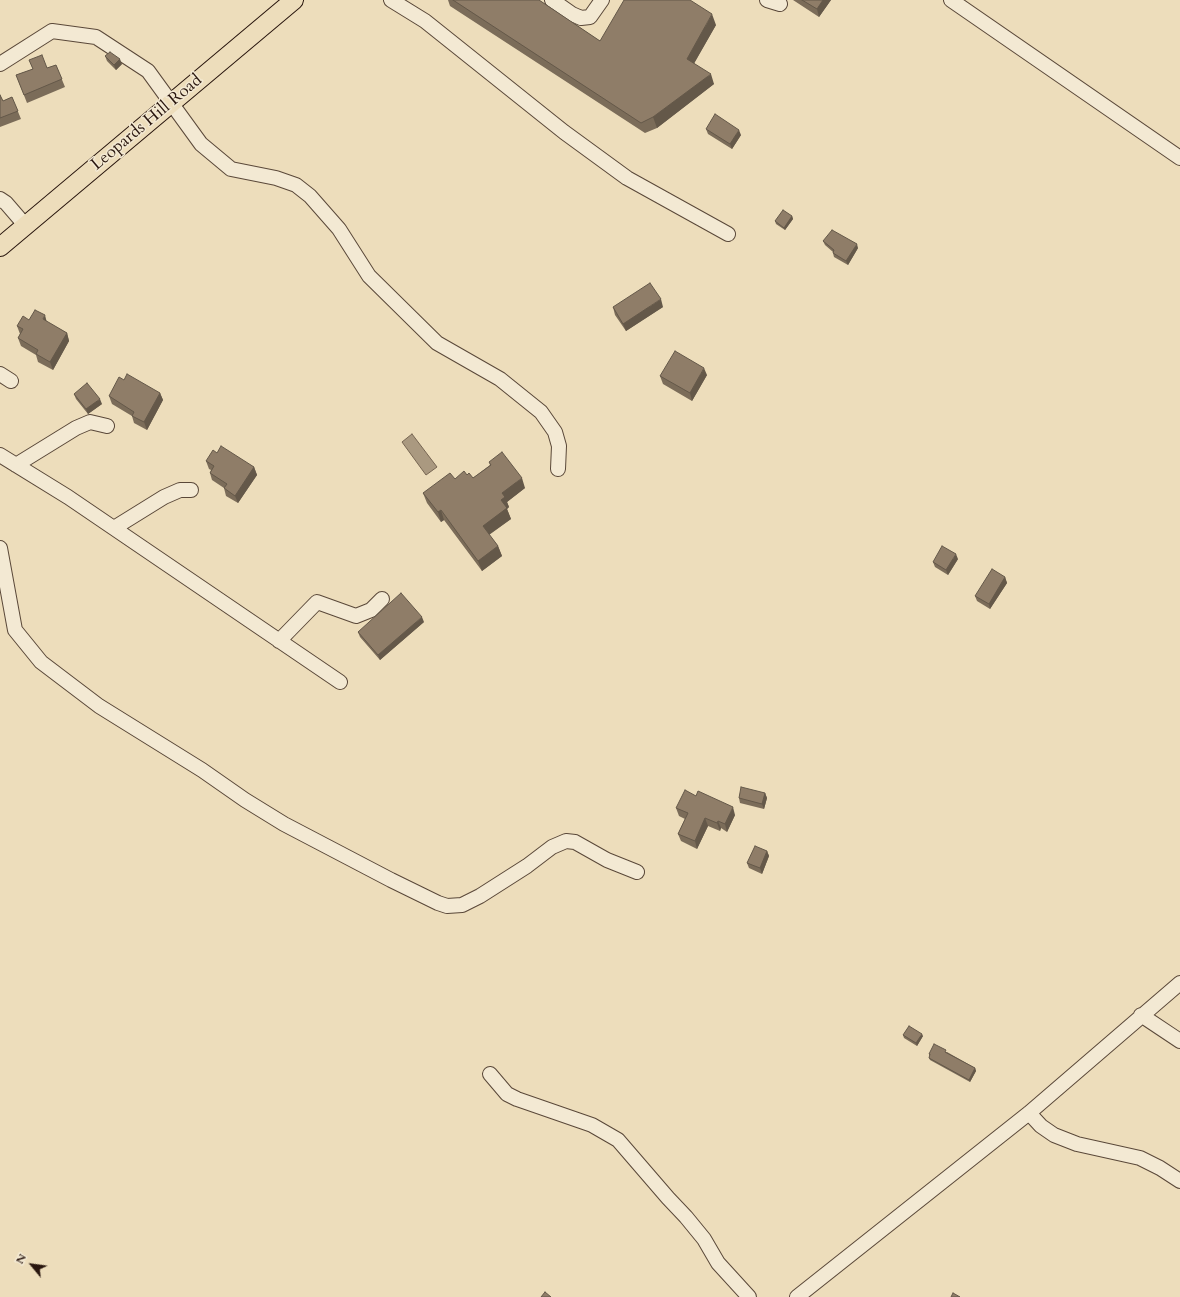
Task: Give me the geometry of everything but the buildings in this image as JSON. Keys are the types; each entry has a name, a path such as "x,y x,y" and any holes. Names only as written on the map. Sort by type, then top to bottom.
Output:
{"main road":[{"name":"Leopards Hill Road","path":"0,247 294,0"}],"street":[{"path":"391,0 425,21 564,132 627,178 728,234"},
{"path":"552,0 572,14 581,18 590,17 602,0"},
{"path":"951,0 1180,158"},
{"path":"0,64 52,31 96,37 148,71 201,144 231,169 276,178 296,185 310,196 339,229 369,276 437,343 500,379 541,412 555,432 559,446 558,469"},
{"path":"0,199 6,203 25,225"},
{"path":"16,465 76,428 90,422 107,426"},
{"path":"0,454 114,528 340,682"},
{"path":"114,528 164,497 180,490 190,490"},
{"path":"0,548 15,630 41,662 99,706 202,770 245,800 284,824 391,880 438,903 447,906 462,905 480,896 526,866 552,846 566,841 575,842 607,860 637,872"},
{"path":"279,641 317,602 356,616 370,610 382,599"},
{"path":"797,1297 1029,1113 1180,983"},
{"path":"1141,1015 1180,1041"},
{"path":"490,1074 507,1094 517,1099 592,1125 618,1140 686,1217 704,1239 718,1263 749,1297"},
{"path":"1029,1113 1041,1126 1054,1135 1077,1144 1140,1158 1160,1168 1180,1181"}],"shaded area":[{"path":"412,434 437,467 426,475 402,442"}]}
